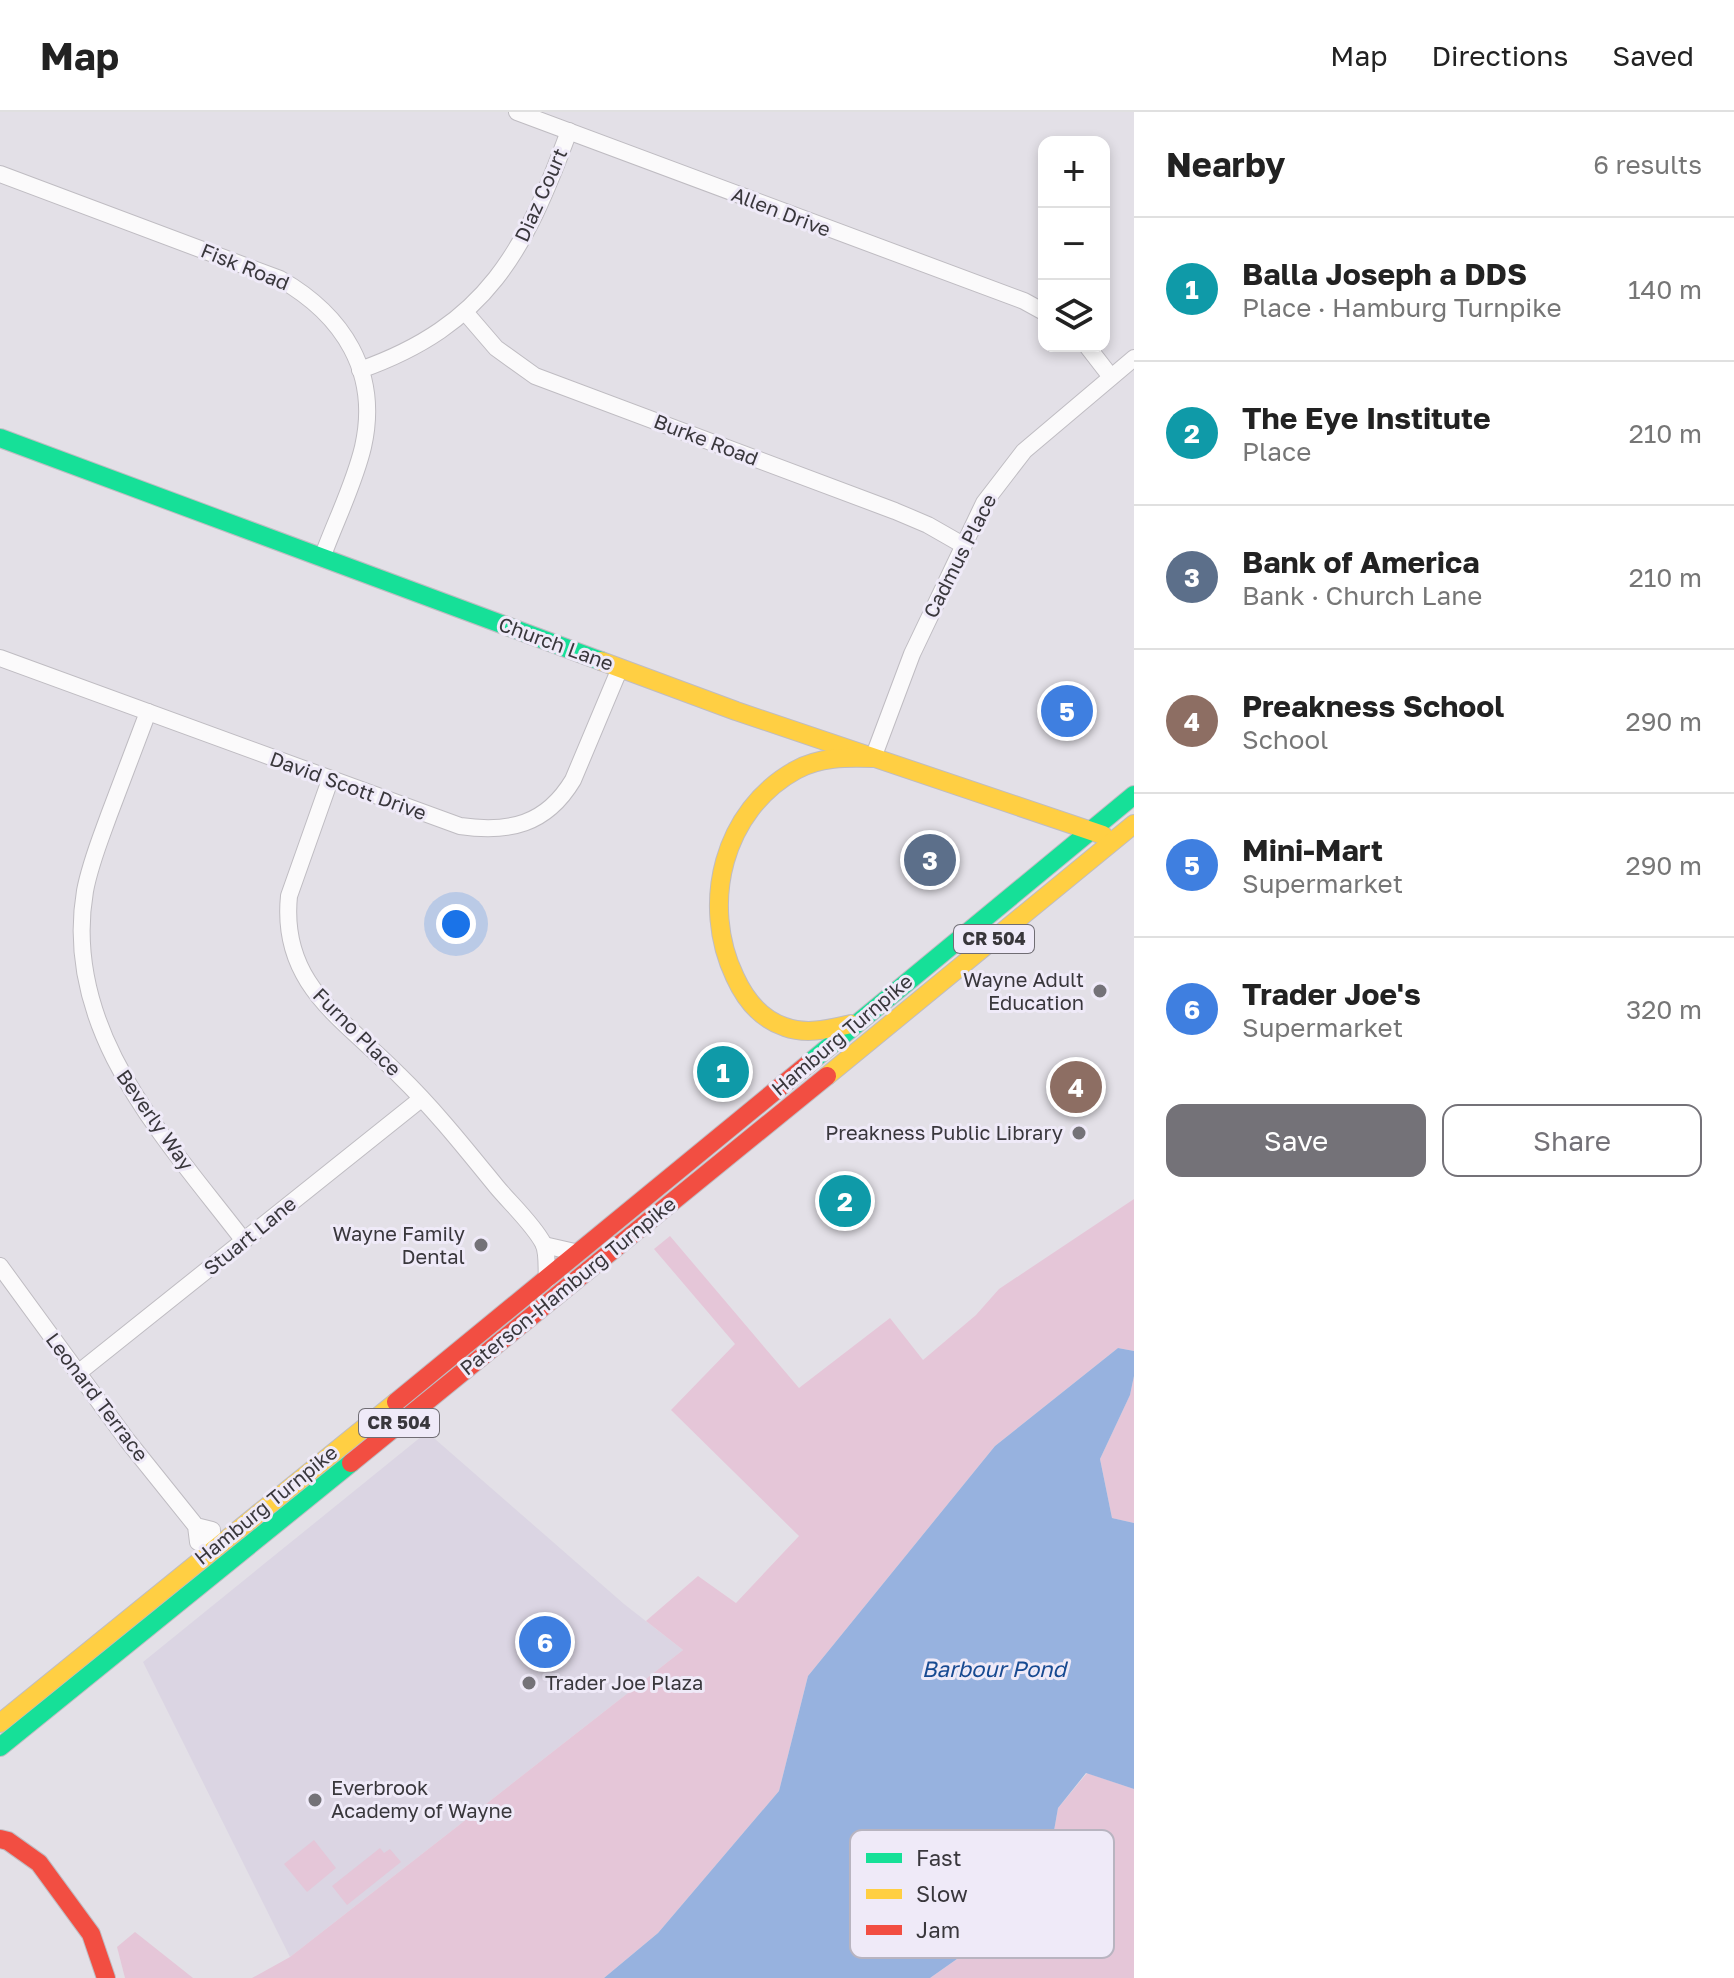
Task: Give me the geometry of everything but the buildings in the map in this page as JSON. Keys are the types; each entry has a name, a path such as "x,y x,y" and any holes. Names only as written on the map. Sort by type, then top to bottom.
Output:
{"main road":[{"name":"Church Lane","path":"0,438 620,668 873,758 1134,845"},
{"path":"857,1022 814,1031 795,1030 777,1024 757,1011 728,966 718,921 717,900 720,874 732,839 756,801 770,787 816,761 839,757 873,758"},
{"name":"CR 504","path":"1089,831 1134,795"},
{"name":"Paterson-Hamburg Turnpike","path":"0,1747 676,1200 1134,824"},
{"name":"Hamburg Turnpike","path":"0,1723 547,1280 1089,831"},
{"path":"0,1839 8,1841 39,1863 91,1934 106,1978"}],"street":[{"name":"Allen Drive","path":"517,112 1038,309"},
{"name":"Diaz Court","path":"360,370 420,345 465,312 495,281 537,214 569,131"},
{"name":"Fisk Road","path":"0,174 280,279 306,294 338,326 350,344 360,370 366,403 366,427 362,450 322,558"},
{"name":"Burke Road","path":"465,312 496,348 535,376 895,511 963,545"},
{"path":"1092,352 1111,377"},
{"name":"Cadmus Place","path":"873,758 912,654 984,503 1024,451 1134,358"},
{"name":"David Scott Drive","path":"0,658 330,780 460,826 481,829 522,824 540,816 563,796 573,780 620,668"},
{"name":"Beverly Way","path":"148,712 92,861 82,921 86,974 97,1018 120,1072 139,1103 244,1241"},
{"name":"Furno Place","path":"330,780 289,896 288,925 295,956 317,997 400,1076 544,1245"},
{"name":"Stuart Lane","path":"78,1373 421,1099"},
{"path":"547,1280 544,1245 579,1253"},
{"name":"Leonard Terrace","path":"0,1266 127,1440 196,1526 212,1530 212,1549"}],"shaded area":[{"path":"1134,1199 1134,1351 1118,1348 995,1446 808,1676 779,1791 658,1933 604,1978 252,1978 290,1957 683,1650 646,1621 698,1576 736,1603 799,1536 671,1410 735,1344 654,1249 670,1236 799,1388 890,1318 923,1360 976,1315 999,1289"},
{"path":"1134,1376 1134,1523 1112,1518 1100,1459 1130,1395"},
{"path":"427,1432 624,1604 683,1650 290,1957 143,1662"},
{"path":"1087,1773 1134,1789 1134,1978 930,1978 958,1958 1114,1958 1114,1830 1054,1830 1058,1808"},
{"path":"314,1840 336,1868 307,1892 284,1864"},
{"path":"380,1848 384,1853 390,1849 401,1862 347,1905 332,1886"},
{"path":"135,1932 193,1978 125,1978 117,1947"}],"water":[{"name":"Barbour Pond","path":"1118,1348 1134,1351 1130,1395 1100,1459 1112,1518 1134,1523 1134,1789 1086,1773 1058,1808 1054,1830 850,1830 850,1958 958,1958 930,1978 604,1978 658,1933 779,1791 808,1676 995,1446"}],"traffic: fast":[{"path":"0,438 601,661"},
{"path":"808,1064 1134,795"},
{"path":"0,1747 351,1463"}],"traffic: slow":[{"path":"601,661 736,711 1103,835"},
{"path":"851,1024 802,1031 768,1019 755,1007 739,985 725,949 720,919 720,890 725,861 735,834 751,809 771,787 814,762 873,758"},
{"path":"827,1076 1134,824"},
{"path":"0,1723 396,1402"}],"traffic: jam":[{"path":"396,1402 808,1064"},
{"path":"351,1463 827,1076"},
{"path":"0,1839 8,1841 39,1863 91,1934 106,1978"}],"place":[{"name":"Mini-Mart","path":"1067,711"},
{"name":"Bank of America","path":"930,860"},
{"name":"Wayne Adult Education","path":"1100,991"},
{"name":"Balla Joseph a DDS","path":"723,1072"},
{"name":"Preakness School","path":"1076,1087"},
{"name":"Preakness Public Library","path":"1079,1133"},
{"name":"The Eye Institute","path":"845,1201"},
{"name":"Wayne Family Dental","path":"481,1245"},
{"name":"Trader Joe's","path":"545,1642"},
{"name":"Trader Joe Plaza","path":"529,1683"},
{"name":"Everbrook Academy of Wayne","path":"315,1800"}]}
